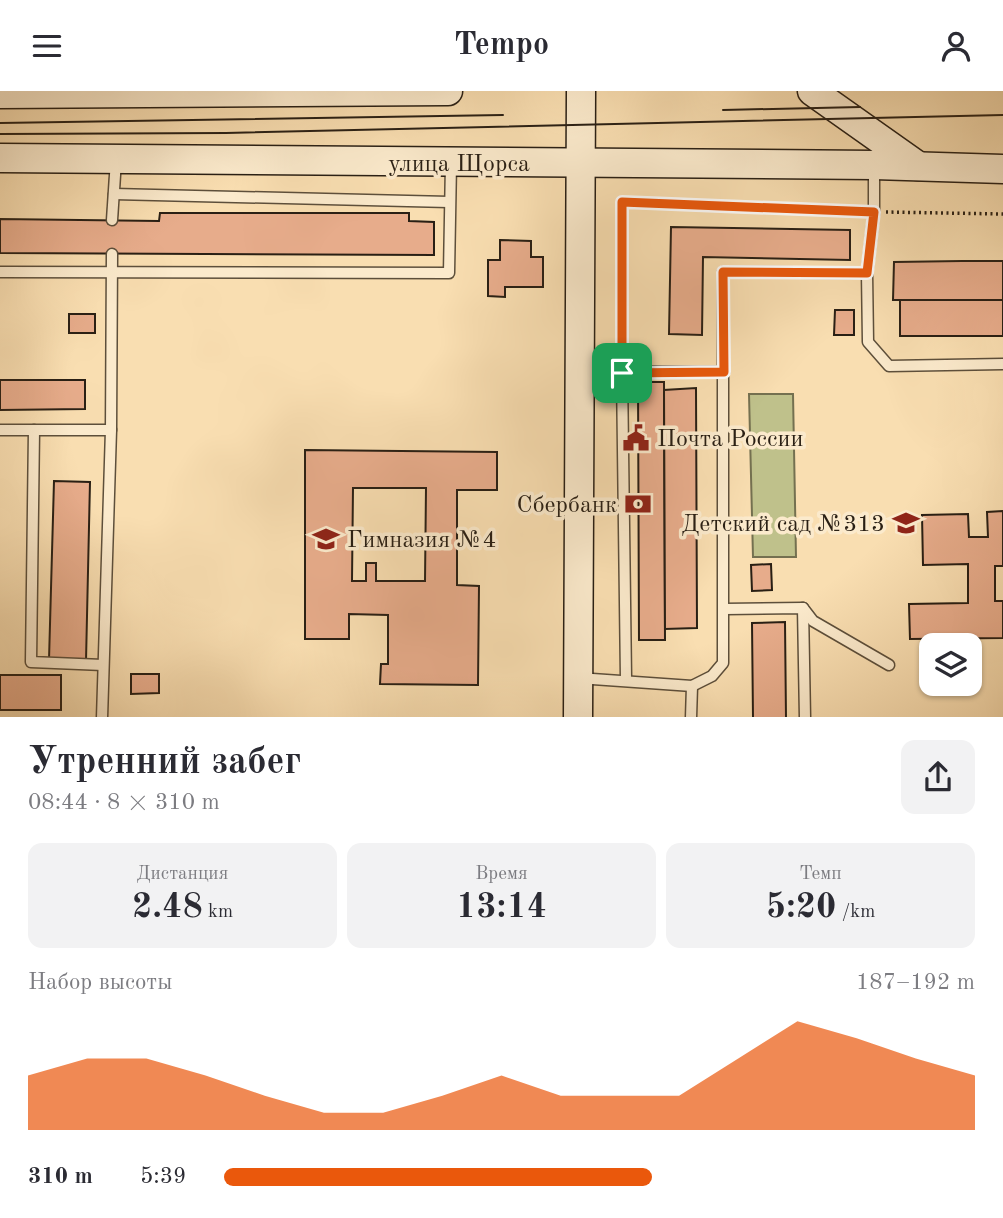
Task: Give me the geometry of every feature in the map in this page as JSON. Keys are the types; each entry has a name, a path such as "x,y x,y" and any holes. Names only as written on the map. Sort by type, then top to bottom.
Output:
{"main road":[{"path":"0,94 448,91"},
{"path":"578,717 581,91"},
{"path":"812,91 918,166"},
{"name":"улица Щорса","path":"0,158 874,165 1003,169"}],"lane":[{"path":"112,220 116,158"},
{"path":"0,272 449,273 451,163"},
{"path":"874,165 874,212 867,273 868,342 889,366 1003,364"},
{"path":"114,194 449,202"},
{"path":"102,717 111,430 112,254"},
{"path":"579,678 626,679 692,686 712,676 723,663 723,272 867,273"},
{"path":"579,371 724,372"},
{"path":"622,373 626,679"},
{"path":"0,430 111,430"},
{"path":"34,430 31,663 103,665"},
{"path":"725,609 803,608"},
{"path":"803,608 813,621 889,665"},
{"path":"803,608 805,717"},
{"path":"691,717 692,686"}],"path":[{"path":"622,373 622,202 1003,214"}],"green space":[{"path":"749,394 793,394 796,557 753,557"}],"building":[{"path":"160,213 409,213 409,221 434,222 434,255 0,253 0,219 159,221"},
{"path":"671,227 850,230 850,260 703,257 702,335 669,334"},
{"path":"500,240 531,241 531,257 543,257 543,287 505,287 505,297 488,296 488,260 500,260"},
{"path":"1003,261 1003,300 893,300 894,262"},
{"path":"900,300 1003,300 1003,336 900,336"},
{"path":"835,310 854,310 854,335 834,335"},
{"path":"69,314 95,314 95,333 69,333"},
{"path":"0,380 85,380 85,409 0,410"},
{"path":"638,382 664,382 665,640 639,640"},
{"path":"696,388 697,628 665,629 664,390"},
{"path":"305,450 497,452 497,490 457,490 457,585 479,586 478,685 380,684 381,664 388,664 388,615 349,614 349,639 305,639","holes":["353,488 426,488 425,581 376,581 376,563 366,563 366,581 352,581"]},
{"path":"54,481 90,482 86,661 49,660"},
{"path":"1003,511 1003,566 995,566 995,601 1003,601 1003,638 982,638 982,633 919,633 919,639 910,639 909,604 968,603 968,564 923,565 922,515 968,514 969,537 988,537 987,512"},
{"path":"771,564 772,590 752,591 751,565"},
{"path":"785,622 786,717 753,717 752,623"},
{"path":"131,674 159,674 159,693 131,694"},
{"path":"0,675 61,675 61,710 0,710"}],"tram line":[{"path":"723,110 860,107"},
{"path":"0,123 503,115"},
{"path":"0,134 226,133 1003,115"}],"place":[{"name":"Почта России","path":"636,438"},
{"name":"Сбербанк","path":"638,504"},
{"name":"Детский сад №313","path":"906,523"},
{"name":"Гимназия №4","path":"326,539"}],"route":[{"path":"622,202 874,212 867,273 723,272 724,372 622,373 622,202"}]}
